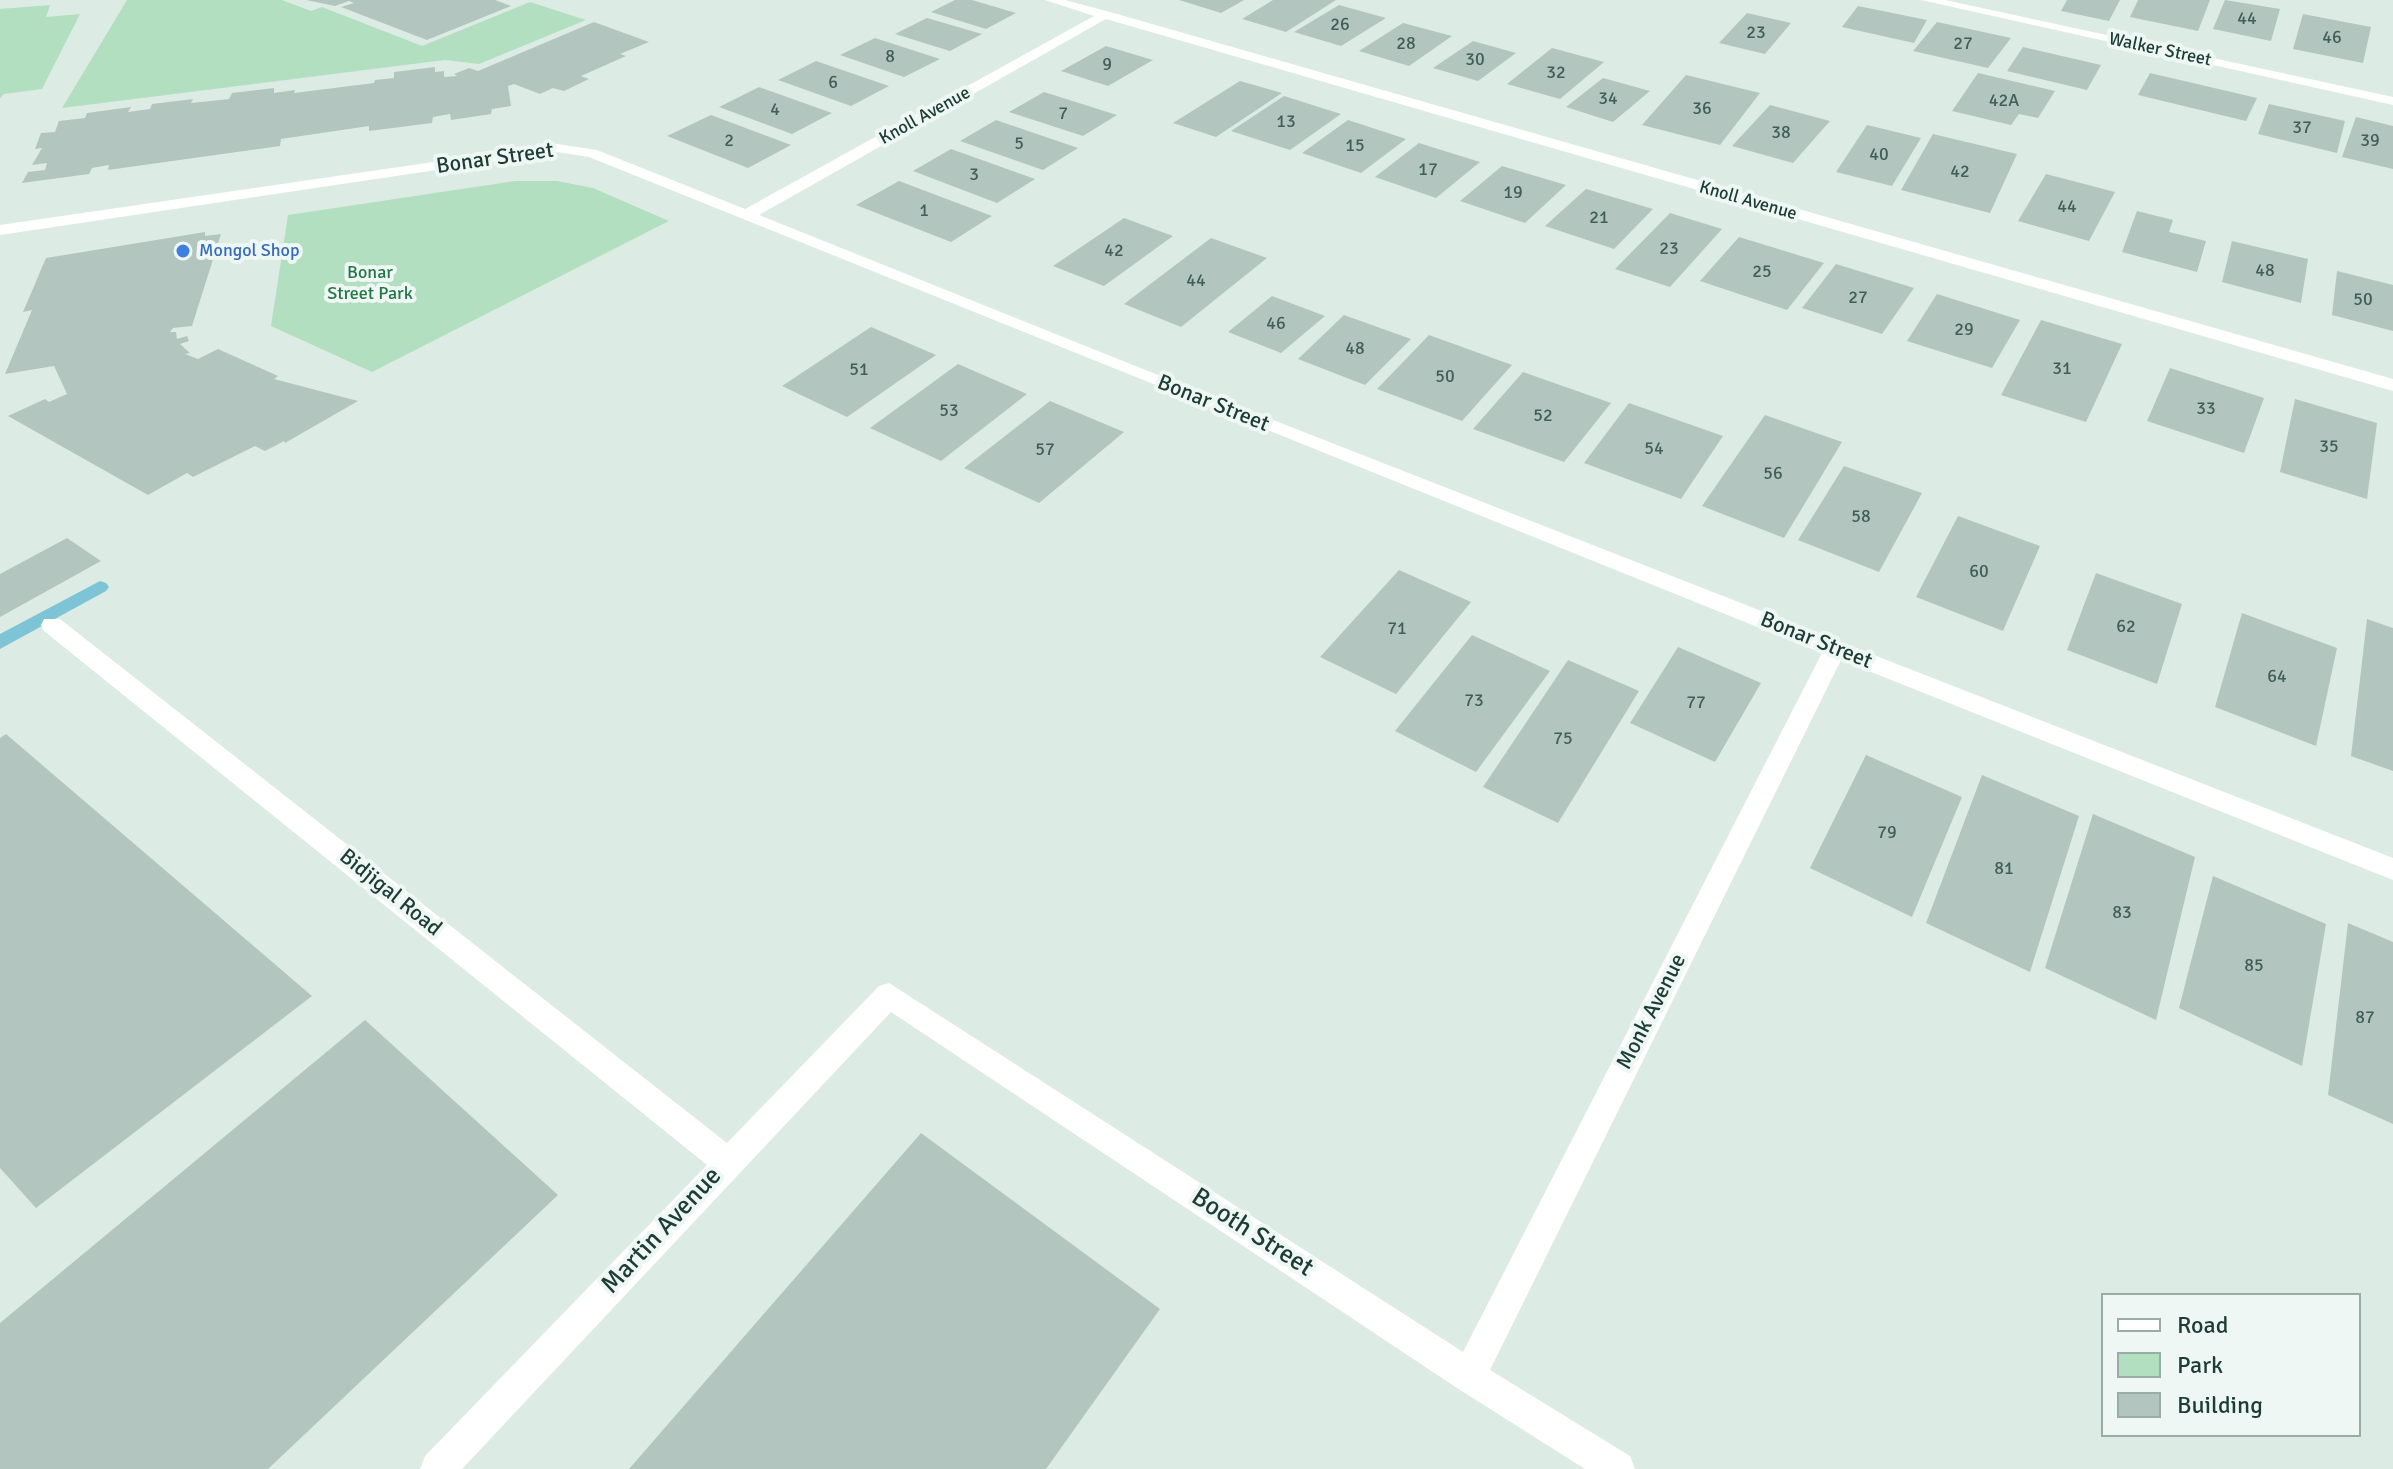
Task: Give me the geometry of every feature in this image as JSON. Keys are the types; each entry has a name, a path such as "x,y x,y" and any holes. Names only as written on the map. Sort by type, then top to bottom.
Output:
{"street":[{"name":"Knoll Avenue","path":"1051,0 2393,385"},
{"name":"Walker Street","path":"1927,0 2393,101"},
{"name":"Knoll Avenue","path":"745,216 1105,15"},
{"name":"Bonar Street","path":"0,230 557,148 592,153 2393,869"},
{"name":"Bidjigal Road","path":"52,625 727,1162"},
{"name":"Monk Avenue","path":"1469,1376 1835,649"},
{"name":"Martin Avenue","path":"438,1469 889,995"},
{"name":"Booth Street","path":"889,995 1469,1376 1617,1469"}],"green space":[{"path":"127,0 282,0 311,11 322,7 422,46 530,2 586,20 479,64 445,60 62,108"},
{"path":"50,5 46,17 80,14 42,89 4,94 0,98 0,9"},
{"name":"Bonar Street Park","path":"515,181 557,181 593,188 669,221 372,372 271,326 288,215"}],"building":[{"path":"306,0 495,0 511,6 427,40 341,7 354,3 349,1 335,6"},
{"path":"955,0 972,0 1016,13 986,29 931,12"},
{"path":"1179,0 1244,0 1221,13"},
{"path":"1273,0 1336,0 1286,32 1242,19"},
{"path":"2067,0 2120,0 2109,21 2061,11"},
{"path":"2138,0 2210,0 2198,31 2130,17"},
{"path":"2225,0 2280,9 2271,41 2213,29"},
{"path":"1339,5 1386,18 1341,46 1294,32"},
{"path":"1858,6 1927,20 1914,43 1842,27"},
{"path":"1747,13 1791,23 1765,54 1719,43"},
{"path":"2303,14 2371,27 2363,63 2293,49"},
{"path":"927,18 982,34 950,51 895,34"},
{"path":"594,22 649,42 581,76 589,79 564,91 553,88 540,94 514,84 508,86 511,106 492,109 491,114 451,120 450,114 433,117 432,123 369,131 369,126 281,139 280,146 108,170 109,165 92,168 89,174 22,183 28,172 45,170 47,163 32,165 42,148 35,149 41,133 55,132 59,121 85,118 87,113 131,107 128,112 150,109 152,104 193,99 191,103 229,99 232,93 274,88 274,93 295,90 294,93 374,83 375,80 394,78 394,72 435,67 435,72 444,71 444,77 457,76 454,74 469,68 478,71"},
{"path":"1937,22 2011,38 1988,68 1913,51"},
{"path":"1403,23 1452,36 1409,66 1359,51"},
{"path":"875,38 940,59 904,77 840,55"},
{"path":"1473,41 1516,53 1478,81 1433,68"},
{"path":"1106,46 1153,60 1108,86 1061,71"},
{"path":"2023,47 2101,65 2087,90 2007,71"},
{"path":"1552,48 1604,62 1560,99 1507,84"},
{"path":"816,61 889,86 851,106 778,80"},
{"path":"1978,73 2055,91 2038,118 2019,114 2011,125 1952,111"},
{"path":"2150,73 2257,98 2246,121 2138,95"},
{"path":"1686,75 1760,93 1720,145 1642,125"},
{"path":"1603,78 1650,91 1613,122 1566,107"},
{"path":"1240,81 1282,93 1216,137 1173,123"},
{"path":"759,87 832,113 792,134 719,107"},
{"path":"1044,92 1117,115 1083,136 1009,112"},
{"path":"1284,96 1341,114 1290,150 1231,131"},
{"path":"2269,104 2345,121 2337,153 2258,134"},
{"path":"1770,105 1830,121 1793,163 1732,146"},
{"path":"711,115 791,145 748,168 667,136"},
{"path":"2356,117 2393,126 2393,169 2342,157"},
{"path":"996,120 1078,148 1043,170 960,141"},
{"path":"1348,120 1406,139 1361,173 1302,153"},
{"path":"1867,125 1921,138 1892,186 1836,172"},
{"path":"1933,134 2017,154 1990,213 1901,190"},
{"path":"1419,143 1480,162 1436,198 1375,177"},
{"path":"951,149 1035,179 997,203 913,171"},
{"path":"1502,166 1566,185 1525,223 1460,201"},
{"path":"2046,174 2115,192 2089,241 2018,221"},
{"path":"899,181 992,216 951,242 856,205"},
{"path":"1586,189 1653,209 1614,249 1545,226"},
{"path":"2137,211 2173,220 2169,232 2206,241 2197,272 2122,252"},
{"path":"1670,213 1722,229 1670,287 1615,269"},
{"path":"1124,218 1173,236 1104,286 1053,266"},
{"path":"205,232 205,236 221,234 192,326 173,328 170,332 176,332 177,339 187,336 189,341 180,344 190,353 185,354 198,359 218,349 278,376 274,379 358,401 285,443 265,451 255,446 193,477 187,473 148,495 8,416 45,399 49,402 67,394 54,366 5,374 32,310 23,312 46,258"},
{"path":"1739,237 1824,263 1787,310 1700,281"},
{"path":"1211,238 1267,258 1181,327 1124,304"},
{"path":"2232,241 2308,259 2301,303 2222,282"},
{"path":"1836,264 1914,288 1882,334 1802,308"},
{"path":"2337,271 2393,285 2393,331 2332,315"},
{"path":"1937,294 2020,320 1992,368 1907,341"},
{"path":"1272,296 1325,316 1281,353 1228,332"},
{"path":"1344,315 1411,339 1365,385 1298,359"},
{"path":"2041,320 2122,344 2086,422 2001,395"},
{"path":"871,327 936,355 847,417 782,386"},
{"path":"1429,335 1512,365 1462,421 1377,389"},
{"path":"958,364 1027,394 941,461 870,428"},
{"path":"2170,368 2264,398 2244,453 2147,421"},
{"path":"1523,372 1611,403 1564,462 1473,429"},
{"path":"2295,399 2377,423 2367,499 2280,472"},
{"path":"1050,401 1124,432 1039,503 964,468"},
{"path":"1629,403 1723,436 1681,499 1584,463"},
{"path":"1765,415 1842,442 1784,538 1702,506"},
{"path":"1844,466 1922,493 1879,572 1798,540"},
{"path":"1958,516 2040,546 2003,631 1916,597"},
{"path":"67,538 101,561 0,617 0,574"},
{"path":"1399,570 1471,602 1396,694 1320,657"},
{"path":"2096,573 2182,604 2157,684 2067,650"},
{"path":"2242,613 2337,648 2316,746 2215,707"},
{"path":"2367,619 2393,628 2393,771 2351,756"},
{"path":"1472,635 1550,671 1476,772 1395,731"},
{"path":"1678,647 1761,683 1715,762 1630,723"},
{"path":"1568,660 1639,691 1558,823 1483,787"},
{"path":"6,734 312,996 36,1208 0,1168 0,738"},
{"path":"1866,755 1962,797 1912,917 1810,868"},
{"path":"1982,775 2079,816 2030,972 1926,923"},
{"path":"2093,814 2195,857 2156,1020 2045,968"},
{"path":"2213,876 2326,924 2302,1066 2179,1008"},
{"path":"2348,923 2393,942 2393,1124 2328,1095"},
{"path":"365,1020 558,1195 268,1469 0,1469 0,1323"},
{"path":"921,1133 1160,1309 1046,1469 629,1469"}],"waterway":[{"path":"0,642 100,587"}],"place":[{"name":"Mongol Shop","path":"183,251"}]}
